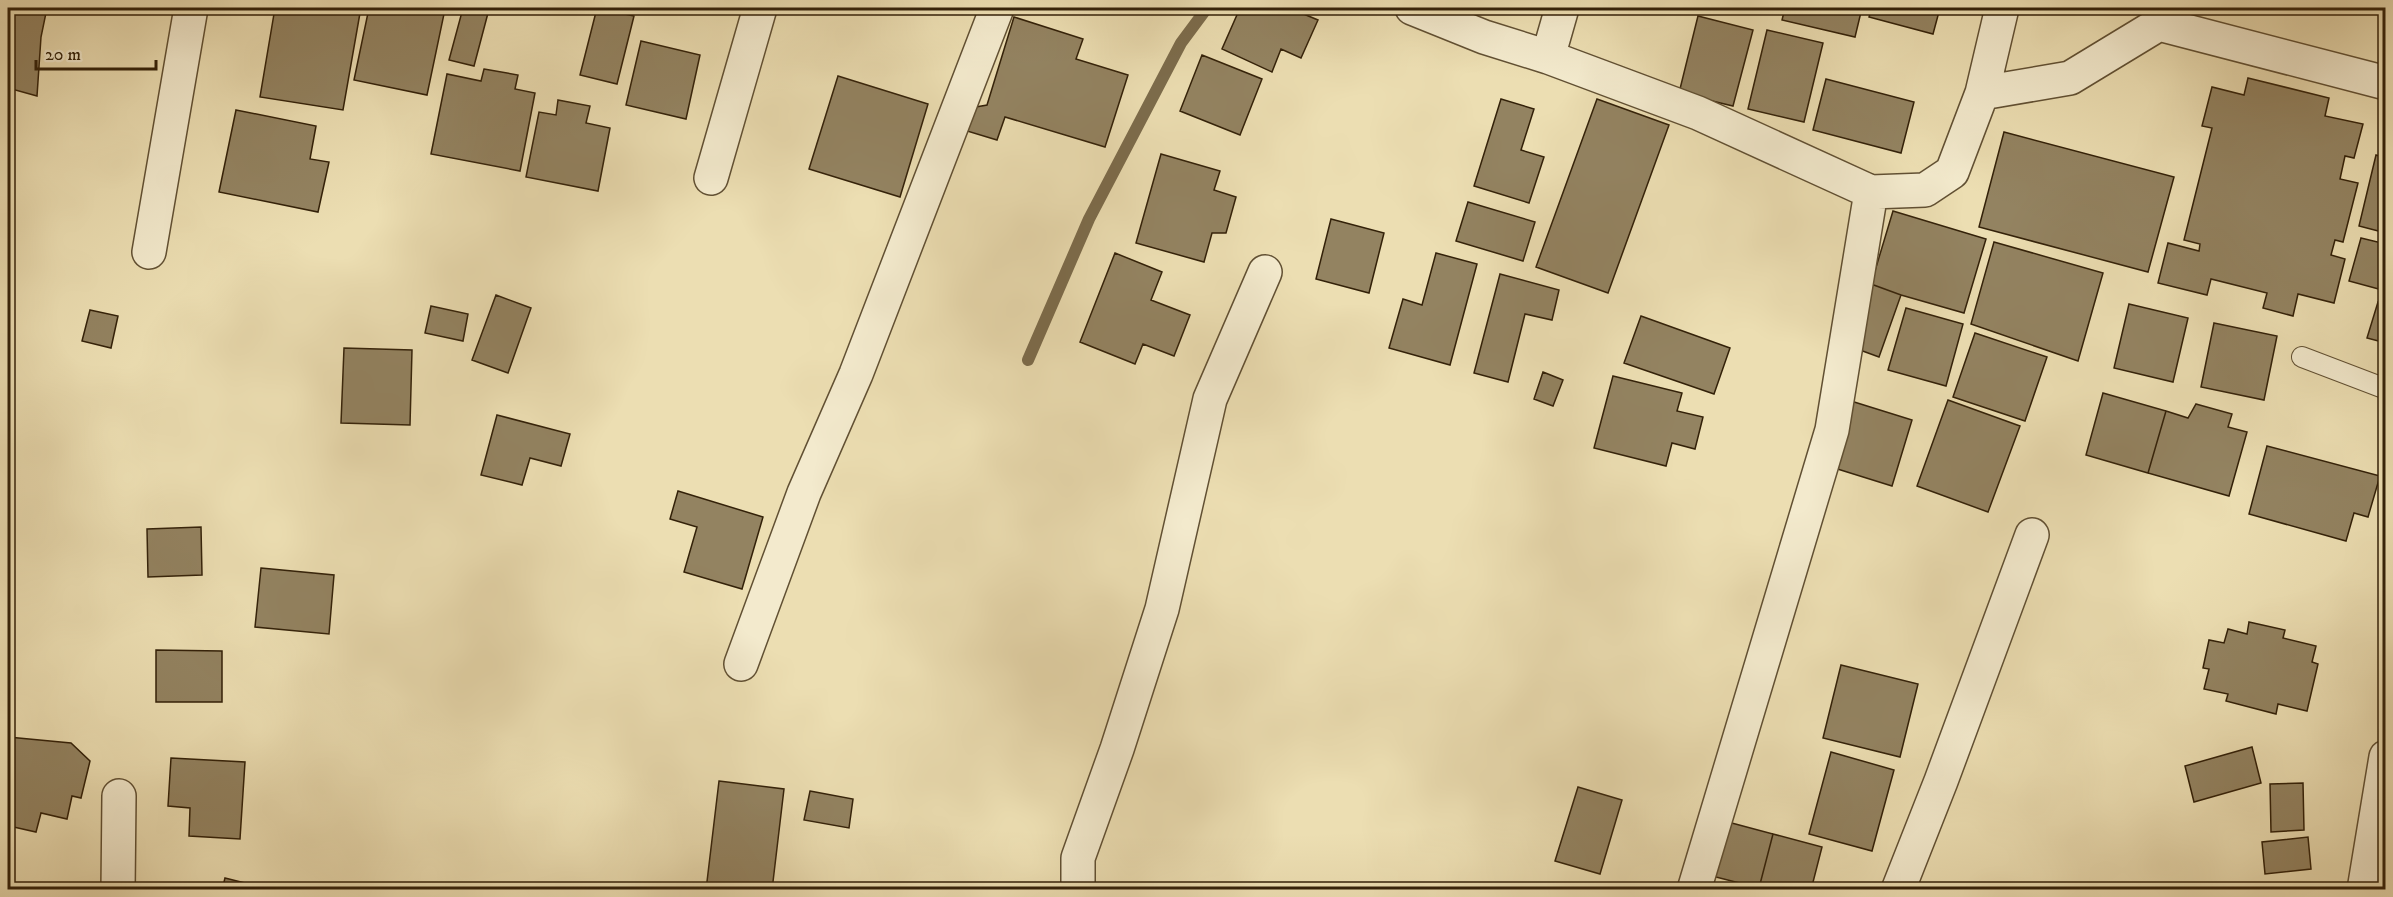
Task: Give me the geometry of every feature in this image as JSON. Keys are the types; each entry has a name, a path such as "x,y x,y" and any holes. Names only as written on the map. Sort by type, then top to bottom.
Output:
{"street":[{"path":"149,252 190,8"},
{"path":"711,178 760,8"},
{"path":"741,664 804,494 856,374 997,8"},
{"path":"1412,8 1484,37 1548,57 1698,113 1871,192 1925,190 1952,172 1982,93 2002,8"},
{"path":"1548,57 1562,8"},
{"path":"1982,93 2070,78 2158,24 2385,83"},
{"path":"1694,890 1832,430 1871,192"},
{"path":"1078,890 1078,858 1162,609 1210,399 1264,272"},
{"path":"1898,890 2032,535"},
{"path":"2364,890 2385,757"},
{"path":"118,890 119,796"}],"lane":[{"path":"2302,357 2385,389"}],"building":[{"path":"8,8 47,8 41,37 37,96 8,88"},
{"path":"275,8 328,8 360,13 343,110 260,97"},
{"path":"369,8 433,8 444,14 427,95 354,80"},
{"path":"463,8 488,13 474,66 449,60"},
{"path":"597,8 634,16 617,84 580,75"},
{"path":"1240,8 1295,8 1294,10 1318,20 1301,58 1281,49 1272,72 1222,49"},
{"path":"1785,8 1862,8 1855,37 1782,20"},
{"path":"1872,8 1940,8 1933,34 1869,17"},
{"path":"2102,8 2126,8 2125,13"},
{"path":"1698,16 1753,30 1733,106 1679,93"},
{"path":"1014,17 1083,39 1076,59 1128,75 1105,147 1005,117 997,140 967,131 964,109 987,105"},
{"path":"1767,30 1823,43 1804,122 1748,109"},
{"path":"641,41 700,55 686,119 626,105"},
{"path":"1202,55 1262,79 1240,135 1180,111"},
{"path":"484,69 518,75 515,89 535,93 520,171 431,154 447,74 481,81"},
{"path":"838,76 928,104 900,197 809,169"},
{"path":"2248,78 2329,98 2325,116 2363,124 2354,158 2345,156 2340,179 2358,183 2343,242 2335,240 2331,255 2345,259 2334,303 2298,294 2293,316 2263,308 2267,293 2211,279 2207,295 2158,283 2168,243 2199,251 2200,244 2184,240 2212,128 2202,126 2212,87 2244,95"},
{"path":"1826,79 1914,102 1901,153 1813,130"},
{"path":"1501,99 1534,109 1521,150 1544,157 1529,203 1474,186"},
{"path":"1597,99 1669,125 1608,293 1536,267"},
{"path":"558,100 590,106 586,123 610,128 598,191 526,177 539,112 556,115"},
{"path":"236,110 316,126 310,159 329,162 318,212 219,192"},
{"path":"2004,132 2174,177 2148,272 1979,227"},
{"path":"1161,154 1220,171 1214,190 1236,197 1226,233 1212,233 1204,262 1136,243"},
{"path":"2376,155 2386,158 2386,233 2359,226"},
{"path":"1468,202 1535,222 1523,261 1456,241"},
{"path":"1893,211 1986,239 1964,313 1871,284"},
{"path":"1331,219 1384,233 1369,293 1316,279"},
{"path":"2361,238 2386,244 2386,291 2349,281"},
{"path":"1994,242 2103,273 2078,361 1971,324"},
{"path":"1115,253 1162,272 1151,300 1190,315 1174,356 1143,344 1135,364 1080,342"},
{"path":"1436,253 1477,264 1450,365 1389,348 1403,299 1422,305"},
{"path":"1500,274 1559,290 1552,320 1525,314 1508,382 1474,373"},
{"path":"1871,284 1901,295 1879,357 1849,346"},
{"path":"496,295 531,308 508,373 472,360"},
{"path":"2378,302 2386,305 2386,343 2367,338"},
{"path":"2129,304 2188,318 2173,382 2114,368"},
{"path":"431,306 468,314 463,341 425,333"},
{"path":"1906,308 1963,324 1946,386 1888,370"},
{"path":"90,310 118,316 111,348 82,341"},
{"path":"1641,316 1730,348 1714,394 1624,363"},
{"path":"2214,323 2277,336 2264,400 2201,387"},
{"path":"1975,333 2047,357 2025,421 1953,397"},
{"path":"344,348 412,350 410,425 341,423"},
{"path":"1543,372 1563,380 1553,406 1534,399"},
{"path":"1613,376 1682,393 1677,411 1703,417 1695,449 1672,443 1666,466 1594,448"},
{"path":"2103,393 2166,411 2148,473 2086,455"},
{"path":"1948,400 2020,426 1988,512 1917,486"},
{"path":"1851,401 1912,420 1892,486 1831,467"},
{"path":"2196,404 2232,414 2228,427 2247,432 2229,496 2148,473 2166,411 2188,418"},
{"path":"497,415 570,434 561,466 530,458 522,485 481,475"},
{"path":"2267,446 2380,476 2368,517 2354,513 2346,541 2249,514"},
{"path":"678,491 763,517 742,589 684,572 697,527 670,519"},
{"path":"201,527 202,575 148,577 147,529"},
{"path":"261,568 334,575 329,634 255,627"},
{"path":"2249,622 2285,630 2283,638 2316,646 2312,662 2318,664 2307,711 2278,704 2276,714 2226,701 2228,694 2204,689 2209,669 2203,668 2209,640 2224,643 2228,629 2247,634"},
{"path":"156,650 222,651 222,702 156,702"},
{"path":"1841,665 1918,684 1900,757 1823,738"},
{"path":"8,737 71,743 90,761 81,798 72,796 67,819 41,813 36,832 9,826 11,818 8,817"},
{"path":"2252,747 2261,783 2194,802 2185,766"},
{"path":"1831,752 1894,770 1872,851 1809,834"},
{"path":"171,758 245,762 240,839 189,836 190,808 168,806"},
{"path":"719,781 784,789 772,890 706,890"},
{"path":"2303,783 2304,830 2271,832 2270,784"},
{"path":"1578,787 1622,800 1600,874 1555,861"},
{"path":"810,791 853,799 849,828 804,820"},
{"path":"1728,822 1773,834 1759,888 1712,876"},
{"path":"1773,834 1822,847 1811,890 1759,888"},
{"path":"2308,837 2311,869 2265,874 2262,842"},
{"path":"2386,856 2386,890 2378,890"},
{"path":"225,878 273,890 222,890"}],"waterway":[{"path":"1028,360 1089,219 1181,43 1207,8"}]}
